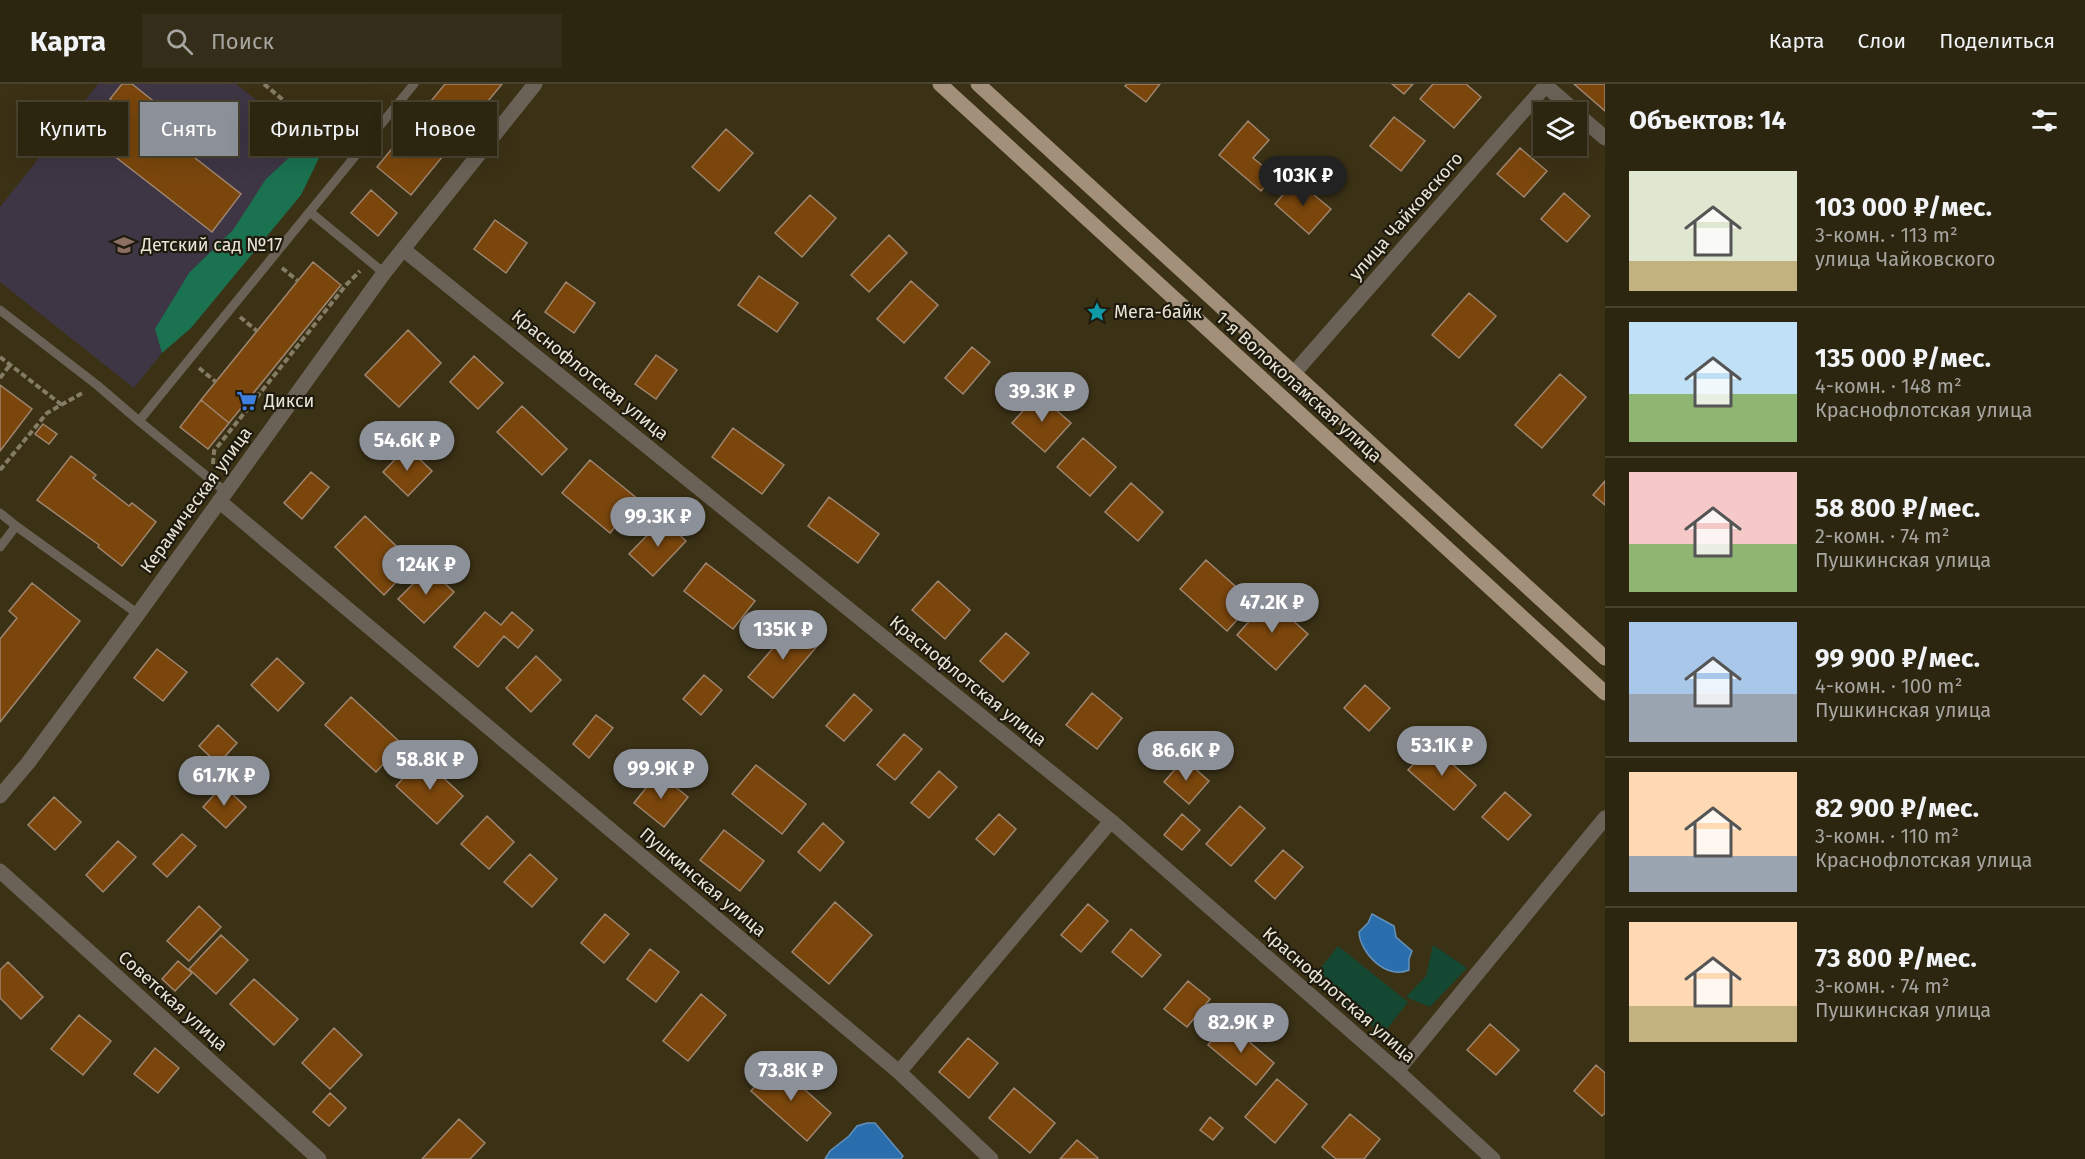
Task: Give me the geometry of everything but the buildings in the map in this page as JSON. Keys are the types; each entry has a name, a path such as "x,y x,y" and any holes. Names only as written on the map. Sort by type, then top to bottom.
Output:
{"main road":[{"name":"1-я Волоколамская улица","path":"940,84 1605,693"},
{"name":"1-я Волоколамская улица","path":"978,84 1605,658"}],"street":[{"name":"Керамическая улица","path":"0,796 138,614 384,273 535,84"},
{"name":"улица Чайковского","path":"1294,373 1546,84"},
{"path":"1546,84 1565,102"},
{"path":"1587,122 1605,138"},
{"name":"Краснофлотская улица","path":"404,250 1111,821 1397,1071 1492,1159"},
{"name":"Пушкинская улица","path":"223,496 899,1072 991,1159"},
{"path":"1397,1071 1605,818"},
{"path":"899,1072 1111,821"},
{"name":"Советская улица","path":"0,871 319,1159"}],"lane":[{"path":"139,421 414,84"},
{"path":"310,212 384,273"},
{"path":"0,310 97,384 223,496"},
{"path":"0,513 138,614"},
{"path":"0,547 16,526"}],"path":[{"path":"264,84 353,158"},
{"path":"0,357 62,405"},
{"path":"0,378 10,365"},
{"path":"0,470 46,413 97,384"}],"shaded area":[{"name":"Детский сад №17","path":"98,84 236,84 259,102 250,102 250,156 319,156 134,388 0,282 0,207 41,156 128,156 128,102 84,102"}],"green space":[{"path":"291,156 320,156 301,195 191,328 162,353 155,329 189,273 233,230 266,179"},
{"path":"1433,945 1467,968 1430,1007 1406,997 1426,976"},
{"path":"1338,946 1408,1002 1383,1034 1312,979"}],"water":[{"path":"1372,914 1394,926 1396,937 1412,951 1409,970 1400,972 1383,968 1369,956 1360,940 1359,932 1368,923"},
{"path":"875,1123 903,1156 901,1159 825,1159 830,1151 849,1136 857,1126"}],"place":[{"name":"Детский сад №17","path":"124,245"},
{"name":"Мега-байк","path":"1097,312"},
{"name":"Дикси","path":"247,401"}]}
